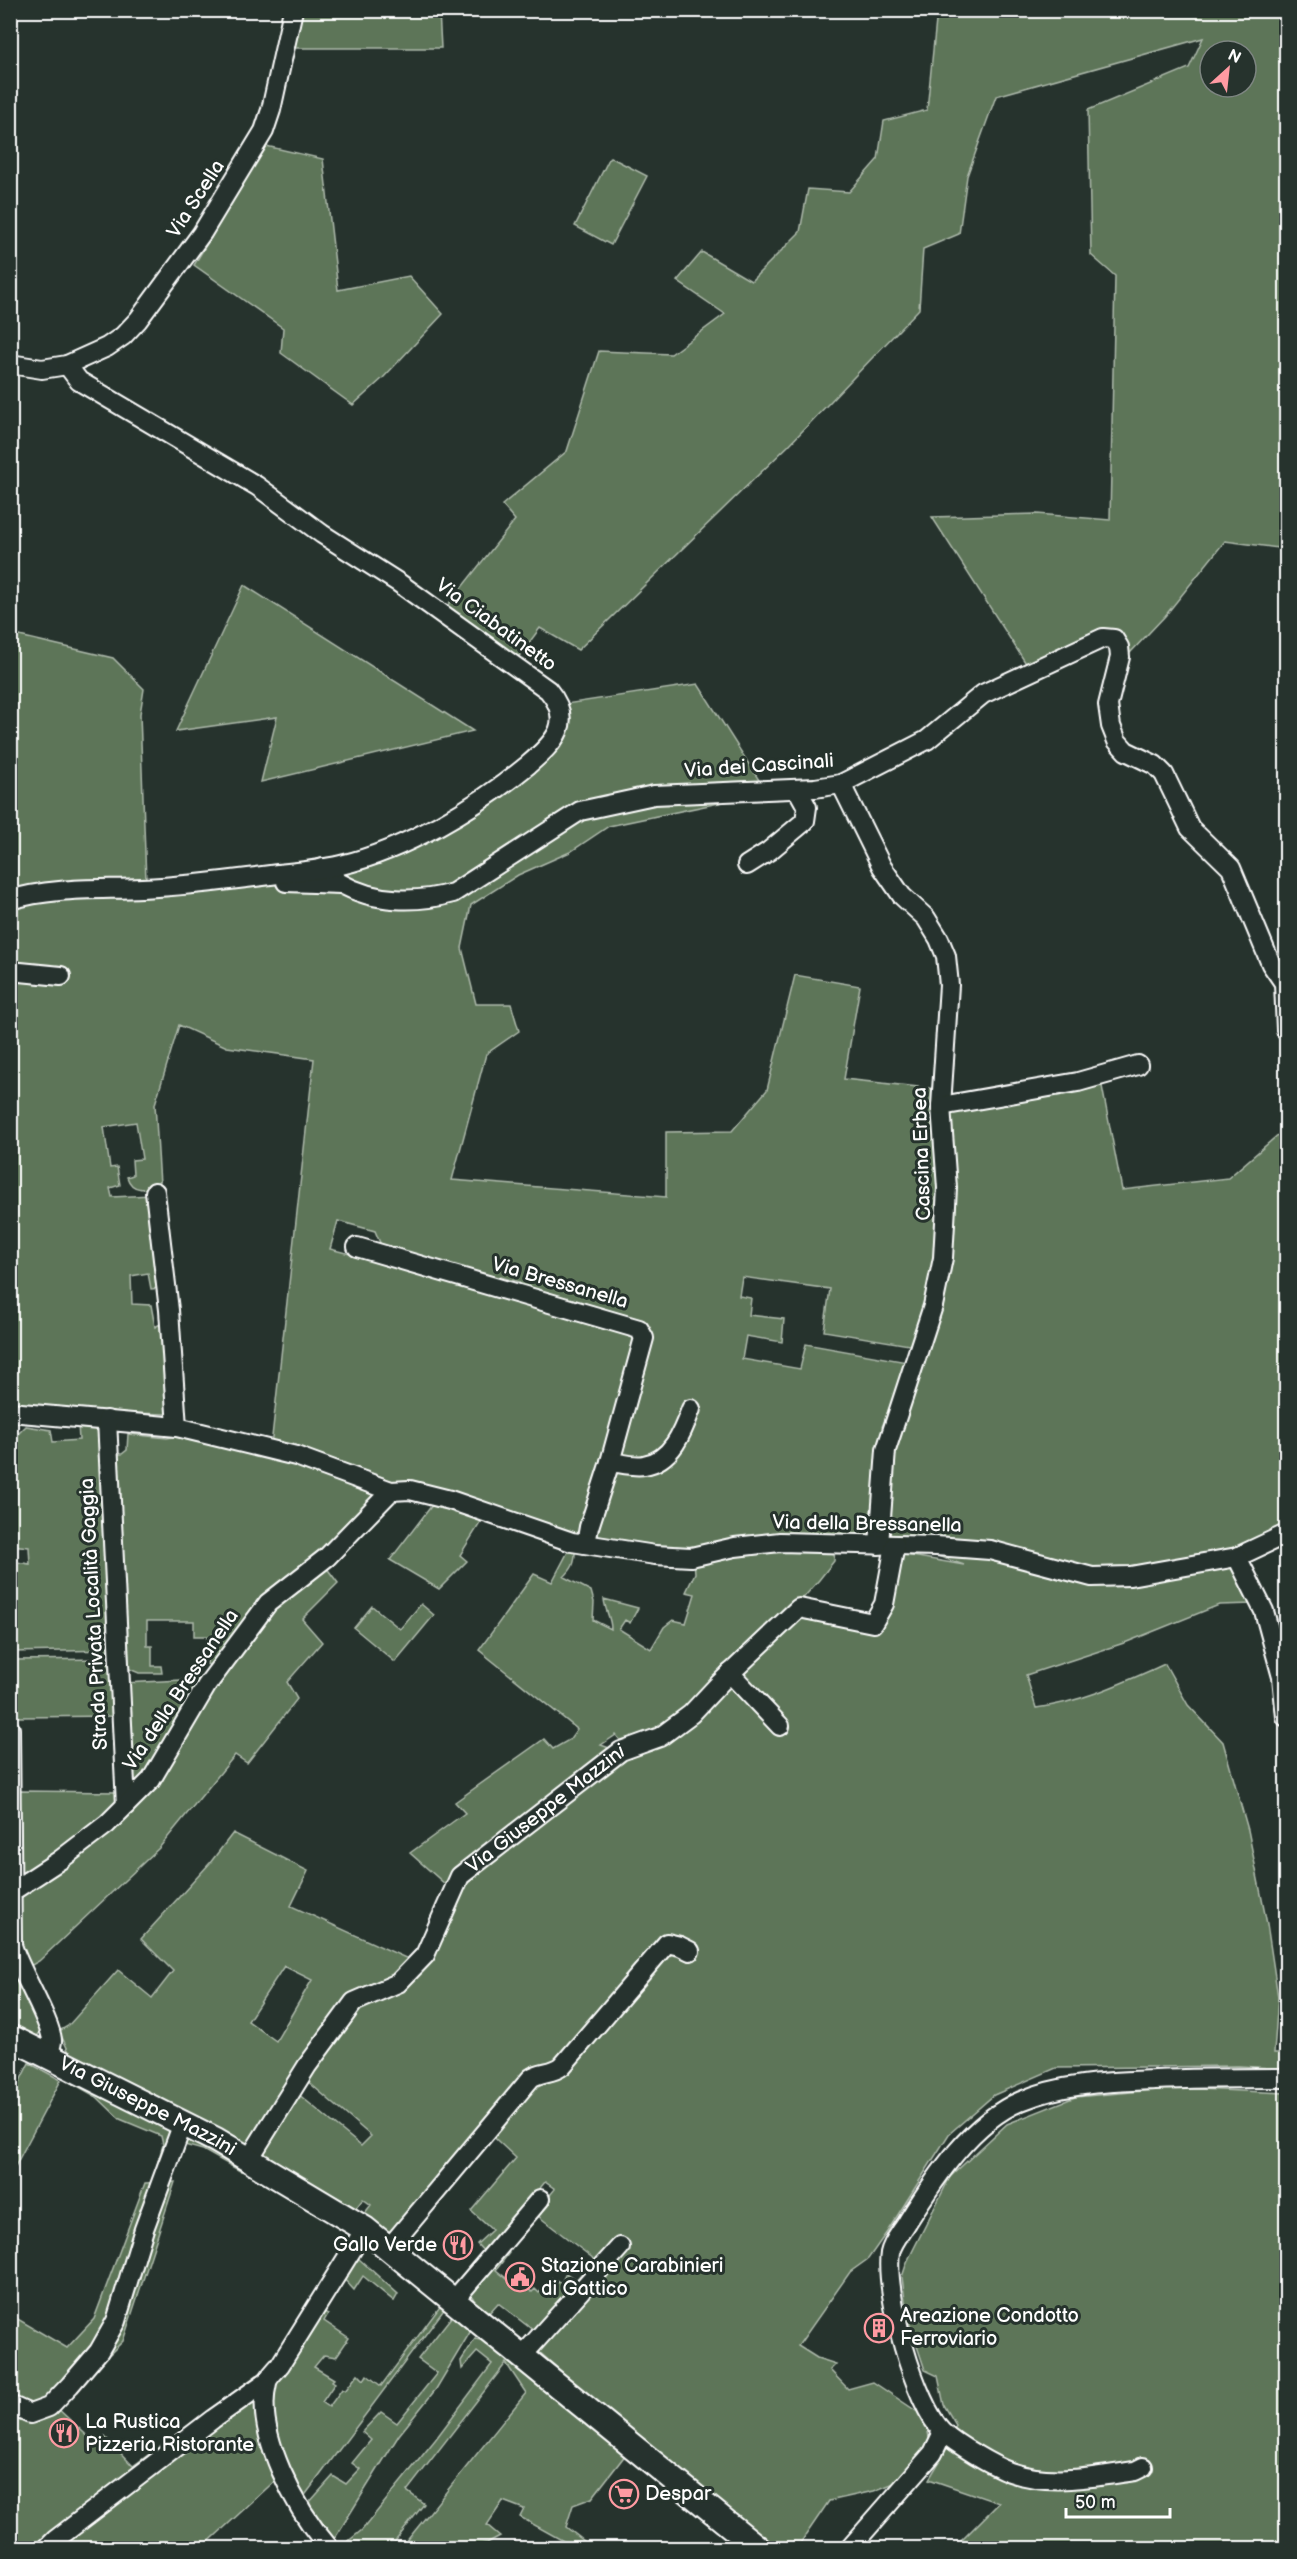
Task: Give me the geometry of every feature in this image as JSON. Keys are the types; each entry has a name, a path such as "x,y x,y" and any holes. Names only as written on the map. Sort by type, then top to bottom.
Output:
{"main road":[{"name":"Via Giuseppe Mazzini","path":"10,2037 249,2158 365,2229 758,2548"}],"street":[{"name":"Via Scella","path":"10,364 42,369 67,365 107,347 123,336 179,267 264,131 293,10"},
{"name":"Via Ciabatinetto","path":"10,900 50,892 143,888 233,880 323,868 376,855 458,813 520,771 546,750 557,736 561,713 557,701 548,690 399,583 322,534 257,486 79,381 67,365"},
{"name":"Via dei Cascinali","path":"233,880 341,884 382,899 430,900 453,893 580,811 654,795 797,789 841,784 927,740 983,694 1104,638 1114,639 1119,647 1120,657 1108,705 1111,726 1117,741 1126,751 1155,765 1164,774 1190,828 1231,868 1271,964 1285,983"},
{"name":"Cascina Erbea","path":"799,1608 873,1623 884,1604 887,1545 886,1450 933,1306 943,1258 948,1188 941,1106 949,1003 946,956 932,927 902,896 882,867 841,784"},
{"path":"747,865 770,851 805,821 807,807 797,789"},
{"name":"Via dei Cascinali","path":"323,868 341,884"},
{"path":"10,971 60,976"},
{"path":"1285,983 1287,1030"},
{"path":"941,1106 1078,1082 1138,1065"},
{"path":"155,1192 169,1310 177,1426"},
{"name":"Via Bressanella","path":"357,1247 639,1329 644,1338 610,1462 589,1527 586,1545"},
{"path":"610,1462 644,1465 662,1458 680,1438 691,1409"},
{"path":"10,1412 177,1426 296,1456 391,1491"},
{"name":"Strada Privata Località Gaggia","path":"107,1420 126,1805"},
{"name":"Via della Bressanella","path":"11,1892 70,1853 108,1824 151,1780 207,1685 268,1603 327,1557 391,1491 410,1490 450,1500 572,1542 655,1555 691,1557 735,1547 780,1542 887,1545 990,1550 1092,1576 1130,1576 1237,1557 1287,1534"},
{"path":"1237,1557 1264,1611 1284,1674 1287,1717"},
{"name":"Via Giuseppe Mazzini","path":"249,2158 308,2066 354,2001 398,1983 425,1955 460,1876 621,1751 660,1737 691,1714 730,1673 799,1608"},
{"path":"730,1673 780,1726"},
{"path":"10,1729 12,1945 17,1962 49,2029 52,2042 48,2055"},
{"path":"389,2248 531,2078 538,2073 555,2071 562,2066 667,1943 680,1946 694,1956"},
{"path":"1143,2467 1135,2471 1072,2481 1028,2476 1010,2472 989,2462 943,2432 914,2377 898,2331 891,2297 890,2251 930,2184 955,2154 986,2123 1010,2106 1041,2093 1101,2082 1287,2078"},
{"path":"10,2405 30,2414 49,2407 99,2351 116,2320 144,2229 183,2123"},
{"path":"454,2300 540,2199"},
{"path":"47,2548 213,2419 267,2381 280,2365 365,2229"},
{"path":"523,2355 620,2247"},
{"path":"267,2381 264,2415 279,2467 312,2529 329,2548"},
{"path":"850,2548 933,2453 943,2432"}],"green space":[{"path":"303,11 439,11 441,48 292,48"},
{"path":"937,11 1286,11 1286,549 1225,541 1165,616 1129,654 1114,633 1027,665 932,517 1037,514 1110,520 1115,276 1091,255 1088,110 1189,68 1198,49 1198,99 1258,99 1258,39 1203,38 996,96 967,176 959,234 923,249 919,309 788,446 578,650 540,628 517,659 447,606 515,520 502,505 567,451 599,351 671,354 725,314 677,281 702,252 751,281 800,232 808,189 849,192 878,159 884,121 927,110"},
{"path":"266,146 323,159 338,290 409,276 443,314 383,378 353,405 281,353 283,328 194,265"},
{"path":"610,157 647,176 611,245 575,226"},
{"path":"244,585 473,731 261,782 277,717 176,731"},
{"path":"11,634 113,658 144,689 140,714 146,881 341,860 374,850 450,813 498,780 545,741 557,722 552,706 698,684 759,780 752,796 609,826 570,852 518,875 471,905 462,948 476,1004 511,1004 519,1031 486,1054 452,1180 666,1197 666,1132 732,1131 767,1090 795,975 860,986 844,1079 937,1089 943,1166 943,1224 936,1269 915,1346 824,1331 830,1289 742,1277 739,1296 751,1298 749,1315 784,1319 782,1342 746,1336 742,1359 800,1369 806,1344 907,1362 882,1427 884,1431 899,1424 942,1289 954,1217 955,1189 946,1109 1101,1081 1122,1190 1228,1178 1286,1128 1286,1531 1233,1550 1253,1604 1219,1605 1127,1642 1026,1675 1036,1708 1086,1696 1165,1664 1188,1705 1223,1742 1248,1830 1267,1924 1278,1997 1274,2053 1286,2053 1286,2069 1239,2066 1056,2068 994,2095 949,2134 868,2259 850,2272 798,2346 817,2358 836,2364 830,2370 848,2389 873,2382 925,2417 930,2442 912,2476 874,2491 829,2501 797,2548 778,2548 588,2395 528,2342 534,2331 498,2303 489,2313 475,2302 471,2294 472,2287 503,2250 509,2253 496,2270 517,2287 521,2283 532,2292 535,2289 539,2293 552,2278 561,2283 566,2273 576,2280 594,2259 538,2216 538,2210 555,2189 545,2182 486,2254 477,2244 492,2230 471,2211 516,2158 484,2128 392,2237 364,2214 371,2205 363,2199 356,2208 262,2156 263,2146 297,2093 361,2146 371,2136 298,2073 249,2146 87,2065 69,2052 59,2031 68,2026 118,1970 152,1998 173,1971 141,1939 210,1863 233,1833 308,1871 291,1906 410,1960 419,1954 446,1885 410,1853 465,1813 455,1802 544,1739 553,1749 569,1740 577,1729 479,1650 534,1574 552,1582 569,1550 575,1552 574,1560 571,1569 564,1577 591,1591 594,1602 593,1620 611,1629 604,1599 638,1608 630,1623 625,1620 619,1629 651,1649 664,1627 673,1620 686,1623 695,1594 686,1592 695,1573 694,1560 757,1546 835,1546 834,1561 798,1604 715,1682 688,1712 659,1732 625,1746 616,1735 601,1745 620,1752 660,1737 663,1739 692,1716 737,1670 798,1618 864,1630 880,1599 889,1552 964,1565 873,1534 817,1538 776,1536 698,1549 643,1549 599,1541 593,1533 594,1521 614,1467 621,1467 623,1459 617,1453 617,1449 650,1331 647,1328 590,1313 586,1304 572,1299 570,1307 519,1292 519,1282 501,1277 493,1284 383,1250 375,1231 338,1221 330,1249 398,1266 639,1336 579,1539 462,1498 375,1477 294,1450 271,1446 314,1059 227,1047 179,1025 155,1104 160,1184 140,1189 132,1186 127,1177 133,1175 132,1160 142,1159 136,1122 104,1127 110,1168 117,1167 120,1185 110,1188 112,1197 152,1195 162,1288 151,1289 148,1273 131,1276 132,1304 151,1305 155,1327 162,1323 171,1408 166,1414 97,1412 11,1405 11,905 48,896 109,892 110,883 11,896","holes":["284,1966 312,1980 276,2041 248,2021"]},
{"path":"78,1424 104,1426 115,1650 11,1652 10,1561 30,1564 29,1547 11,1545 11,1433 18,1434 26,1426 51,1430 53,1442 79,1440"},
{"path":"128,1434 167,1438 188,1434 380,1491 351,1525 299,1571 134,1790 125,1683 201,1679 210,1666 207,1664 207,1636 194,1636 194,1621 147,1621 147,1646 152,1646 152,1666 161,1666 162,1673 139,1673 127,1668 114,1454 122,1454 127,1450"},
{"path":"436,1500 484,1517 460,1555 467,1561 439,1589 390,1560"},
{"path":"326,1567 338,1583 302,1619 322,1642 287,1682 297,1699 247,1763 235,1755 159,1848 39,1961 25,1969 20,1952 19,1898 124,1814 201,1702 262,1619"},
{"path":"421,1604 434,1615 395,1662 354,1628 372,1606 400,1629"},
{"path":"113,1659 118,1716 18,1717 11,1687 10,1660"},
{"path":"19,1791 120,1792 121,1797 112,1812 22,1876 18,1873"},
{"path":"10,1968 42,2027 36,2039 11,2027"},
{"path":"29,2063 61,2080 11,2174 11,2076 20,2081"},
{"path":"64,2074 253,2170 240,2171 203,2150 181,2144 157,2180 153,2178 163,2145 161,2136 120,2119 97,2097 63,2078"},
{"path":"1177,2088 1286,2093 1286,2548 954,2548 999,2503 929,2479 943,2456 956,2425 944,2405 938,2376 925,2370 907,2316 902,2277 907,2262 950,2177 1007,2124 1075,2097"},
{"path":"175,2182 123,2341 56,2407 95,2443 104,2436 133,2466 257,2375 263,2375 137,2474 34,2548 11,2548 11,2315 67,2348 94,2319 145,2183"},
{"path":"358,2251 359,2259 398,2294 394,2301 363,2276 354,2290 342,2277"},
{"path":"442,2304 446,2307 303,2498 276,2439 271,2392 319,2309 328,2314 324,2321 349,2338 336,2357 324,2355 314,2367 334,2379 332,2381 335,2383 322,2402 329,2407 342,2389 345,2391 358,2374 364,2380 367,2375 381,2386"},
{"path":"452,2316 458,2316 472,2329 436,2389 399,2435 333,2541 308,2504 333,2476 346,2484 360,2469 352,2463 371,2440 362,2432 381,2412 397,2423 437,2373 418,2359"},
{"path":"475,2339 481,2340 514,2362 626,2454 592,2498 573,2505 566,2527 593,2548 564,2548 567,2543 520,2517 524,2509 503,2501 487,2525 500,2536 487,2543 465,2548 401,2548 526,2393 506,2363 407,2491 424,2504 390,2548 340,2548 362,2530 435,2440 492,2364 477,2352 462,2369 461,2361"},
{"path":"259,2391 279,2477 202,2548 48,2548"}],"place":[{"name":"Gallo Verde","path":"458,2245"},
{"name":"Stazione Carabinieri di Gattico","path":"520,2277"},
{"name":"Areazione Condotto Ferroviario","path":"879,2328"},
{"name":"La Rustica Pizzeria Ristorante","path":"64,2433"},
{"name":"Despar","path":"624,2494"}]}
